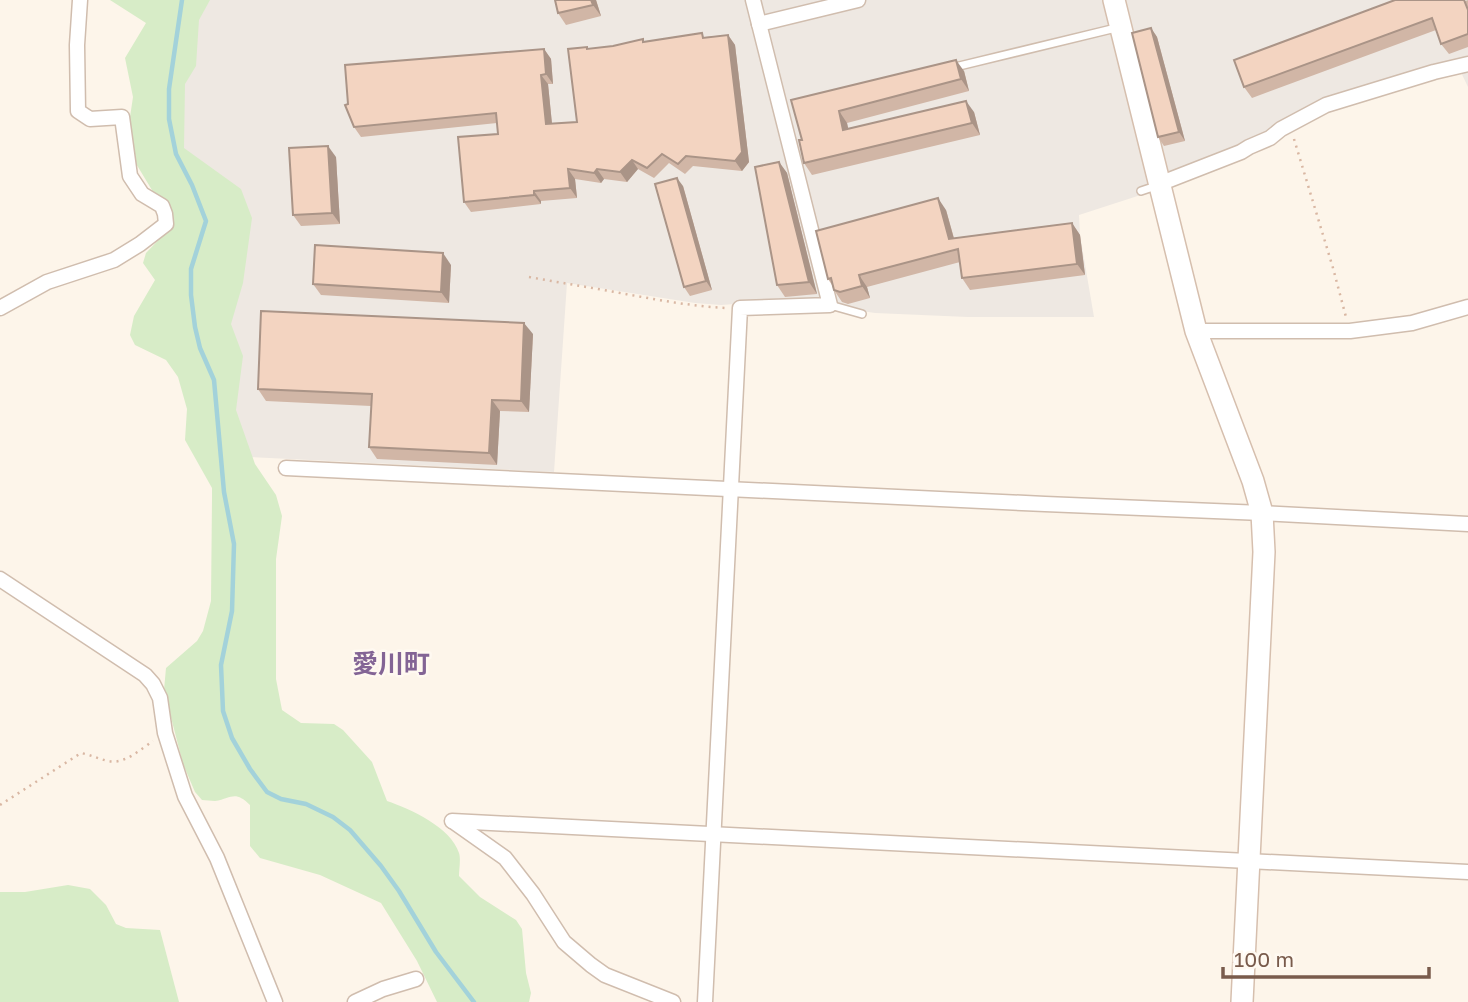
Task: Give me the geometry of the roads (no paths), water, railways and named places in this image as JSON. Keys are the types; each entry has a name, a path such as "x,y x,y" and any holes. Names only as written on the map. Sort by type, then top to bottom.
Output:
{"street":[{"path":"0,308 47,282 114,260 166,224 162,206 142,194 130,176 122,117 90,120 78,111 80,0"},
{"path":"705,1002 740,308 830,305 788,107 753,0"},
{"path":"759,24 858,0"},
{"path":"1114,0 1150,188 1196,331 1253,481 1262,513 1264,552 1242,1002"},
{"path":"1150,188 1241,152 1326,105 1468,64"},
{"path":"1196,331 1349,331 1412,323 1468,307"},
{"path":"286,468 1468,524"},
{"path":"0,579 145,675 153,684 160,698 165,733 185,796 217,858 275,1002"},
{"path":"673,1002 606,975 591,965 564,942 533,894 505,858 452,821 1468,872"},
{"path":"355,1002 383,989 416,979"}],"lane":[{"path":"944,69 1120,27"},
{"path":"830,305 862,314"}],"waterway":[{"path":"182,0 169,89 169,119 176,154 206,221 191,269 191,295 200,348 214,380 224,492 234,544 232,611 221,665 223,711 232,738 267,792 281,799 306,804 333,817 350,830 381,866 436,952 474,1002"}],"district":[{"name":"愛川町","path":"391,664"}]}
